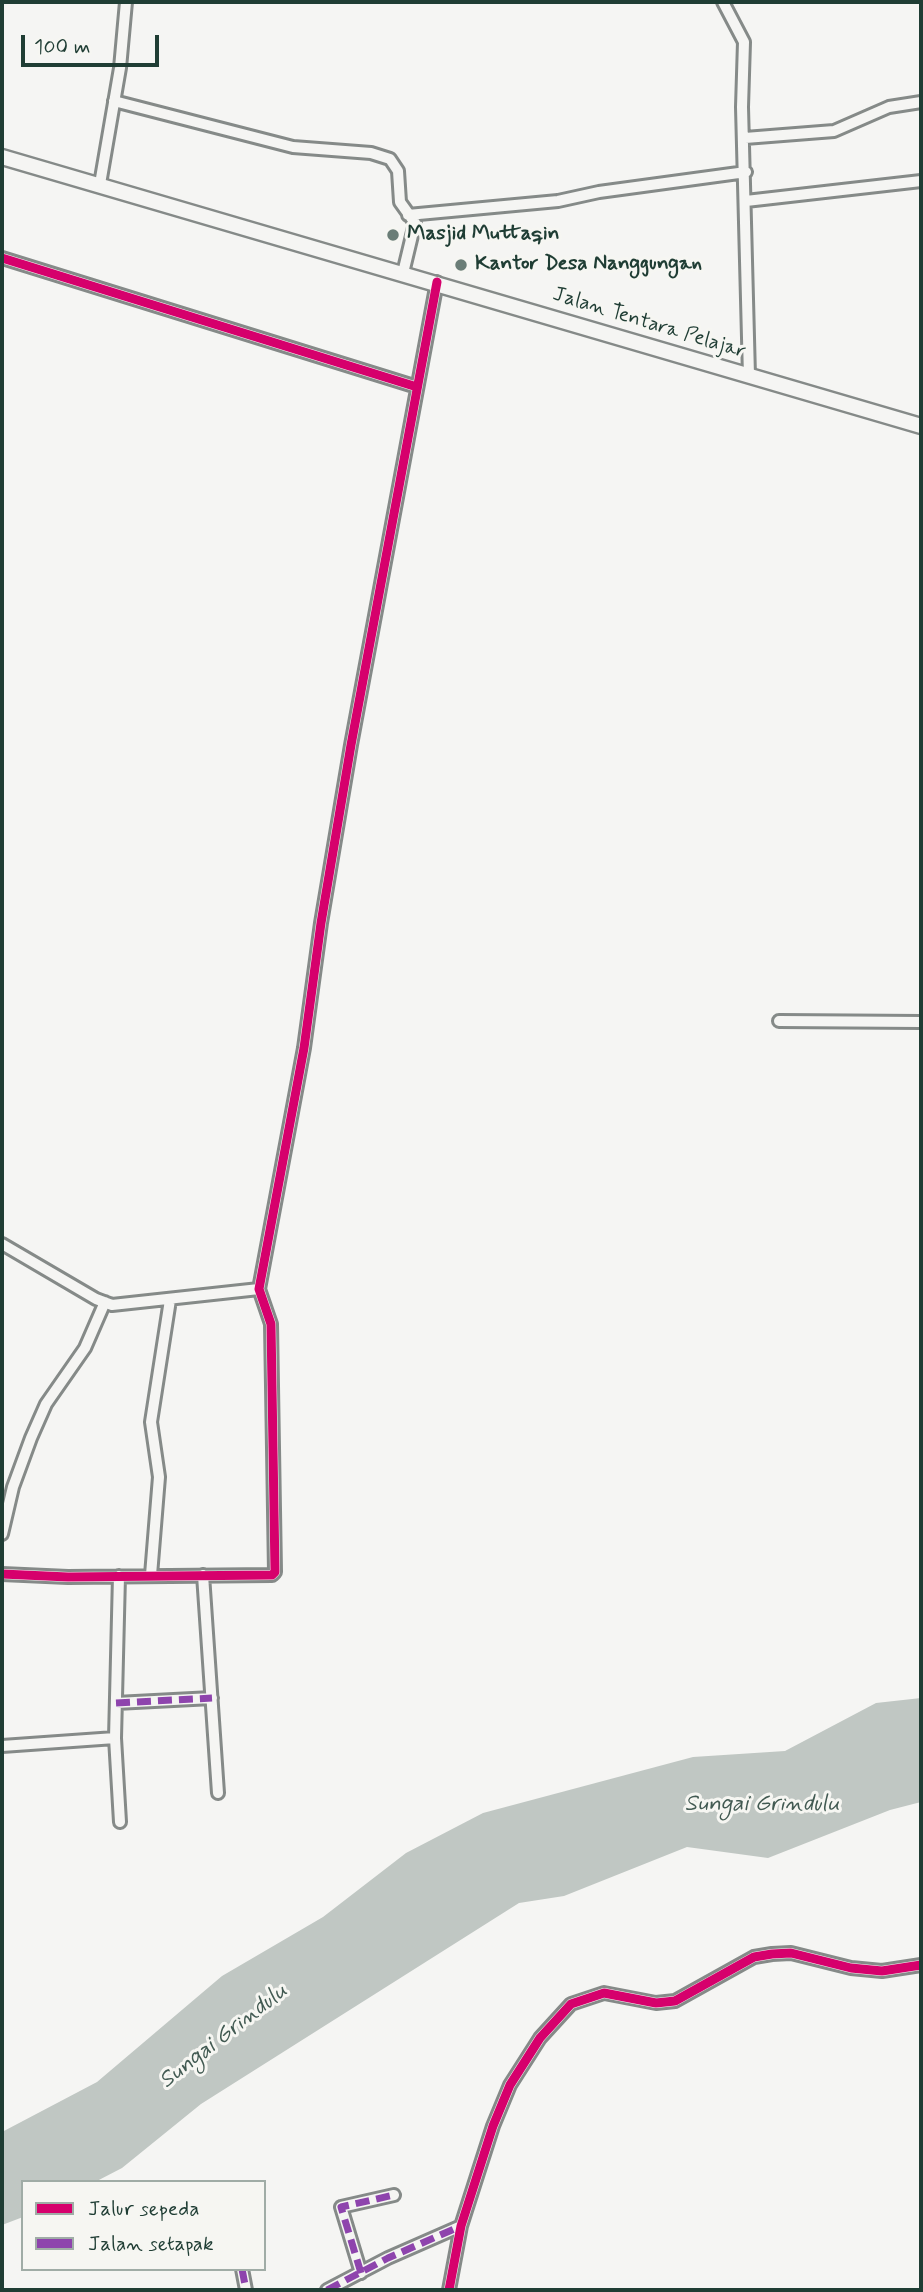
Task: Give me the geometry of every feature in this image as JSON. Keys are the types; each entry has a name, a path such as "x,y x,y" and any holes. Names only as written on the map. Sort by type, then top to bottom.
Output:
{"main road":[{"name":"Jalan Tentara Pelajar","path":"2,157 437,282 921,426"}],"street":[{"path":"100,184 114,101 126,2"},
{"path":"723,2 744,42 749,376"},
{"path":"114,101 293,147 384,155 396,166 400,202 415,227 403,273"},
{"path":"745,138 834,131 889,107 921,102"},
{"path":"408,215 558,201 599,192 746,172"},
{"path":"746,201 921,181"},
{"path":"2,258 417,387"},
{"path":"2,1574 26,1577 272,1576 275,1572 271,1324 259,1289 299,1073 351,745 437,282"},
{"path":"779,1021 921,1023"},
{"path":"2,1244 112,1305 259,1289"},
{"path":"151,1575 159,1477 151,1422 170,1300"},
{"path":"2,1534 13,1487 46,1404 85,1348 105,1302"},
{"path":"119,1576 115,1738 120,1822"},
{"path":"203,1576 218,1793"},
{"path":"117,1703 212,1698"},
{"path":"2,1746 115,1738"},
{"path":"449,2290 461,2226 493,2126 510,2085 540,2038 571,2004 604,1993 656,2003 675,2001 744,1962 772,1954 791,1953 830,1964 882,1971 905,1970 921,1965"},
{"path":"361,2273 341,2207 394,2195"},
{"path":"327,2290 461,2226"},
{"path":"242,2271 246,2290"}],"water":[{"name":"Sungai Grindulu","path":"921,1698 921,1802 890,1810 768,1858 687,1847 564,1896 519,1903 201,2104 122,2168 99,2180 21,2180 21,2218 2,2225 2,2132 97,2082 222,1976 323,1917 406,1853 483,1813 693,1757 785,1751 876,1703"}],"marked path":[{"path":"116,1703 212,1698"},
{"path":"361,2273 341,2207 394,2195"},
{"path":"327,2290 388,2258 461,2226"},
{"path":"242,2271 246,2290"}],"cycle path":[{"path":"2,258 417,387"},
{"path":"2,1574 68,1577 272,1575 275,1572 271,1324 259,1289 304,1048 321,923 351,745 437,282"},
{"path":"449,2290 461,2226 493,2126 510,2085 540,2038 571,2004 604,1993 656,2003 675,2001 754,1957 772,1954 791,1953 851,1968 882,1971 921,1965"}],"place":[{"name":"Masjid Muttaqin","path":"393,235"},
{"name":"Kantor Desa Nanggungan","path":"461,265"}]}
